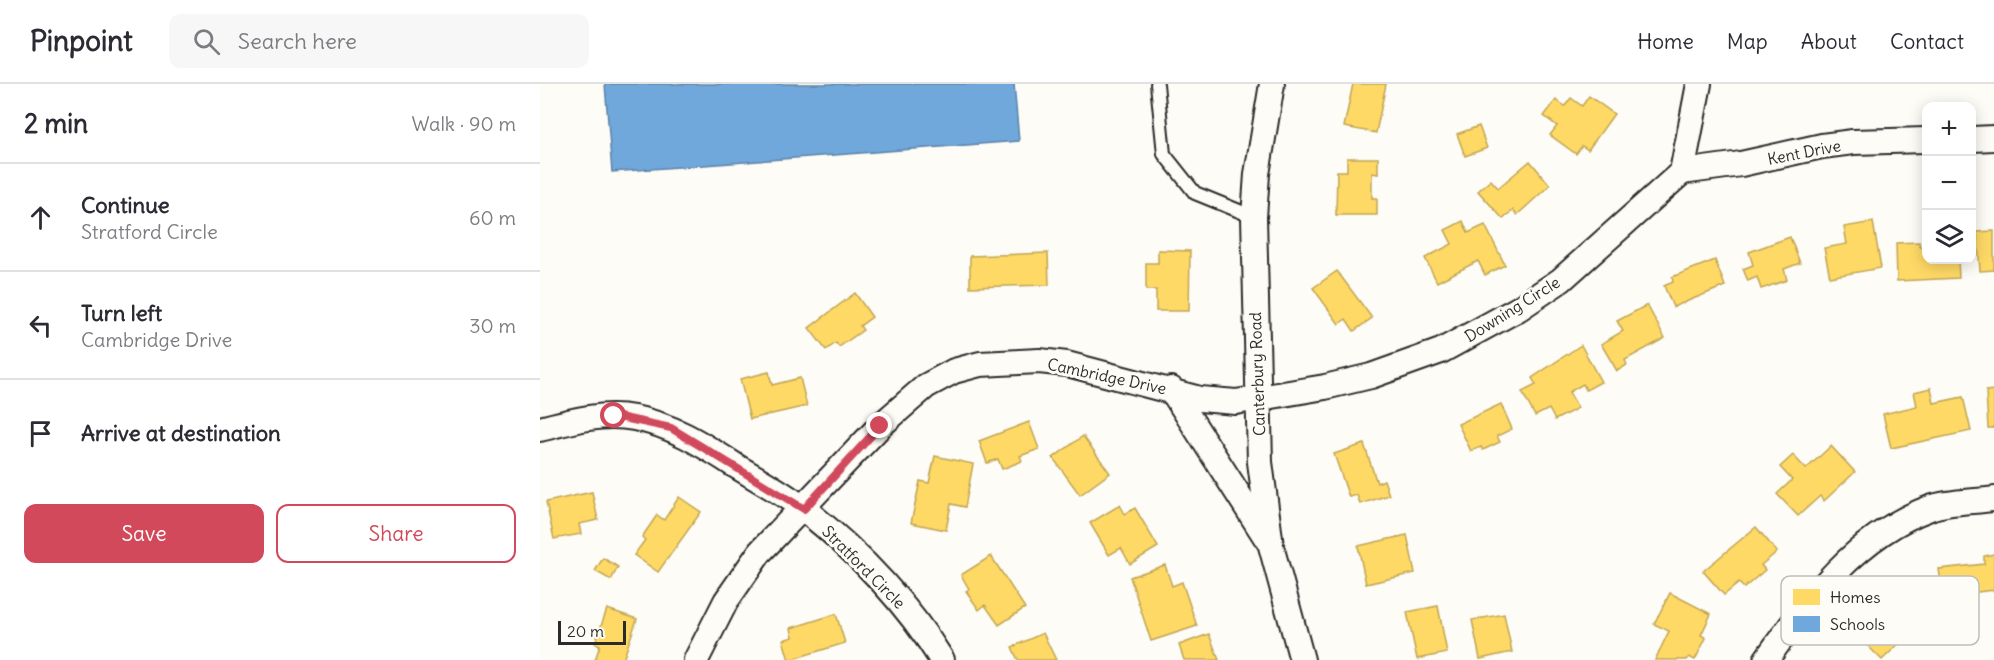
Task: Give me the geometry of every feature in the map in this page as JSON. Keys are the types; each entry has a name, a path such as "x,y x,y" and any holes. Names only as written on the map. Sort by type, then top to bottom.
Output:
{"street":[{"name":"Canterbury Road","path":"1272,84 1257,174 1254,217 1260,462 1271,546 1302,660"},
{"path":"1682,172 1699,84"},
{"path":"1976,139 1994,138"},
{"name":"Kent Drive","path":"1682,172 1741,164 1832,145 1922,140"},
{"name":"Downing Circle","path":"1257,399 1371,376 1441,351 1472,336 1561,280 1682,172"},
{"name":"Cambridge Drive","path":"696,660 726,601 760,552 804,509 880,426 926,386 954,371 980,364 1039,361 1067,364 1171,389 1200,399 1236,402 1257,399"},
{"path":"1171,389 1271,546"},
{"name":"Stratford Circle","path":"540,429 581,419 614,416 652,422 692,438 804,509 872,570 904,605 942,660"},
{"path":"1834,576 1862,548 1894,524 1932,507 1994,499"},
{"path":"1766,660 1781,638"}],"lane":[{"path":"1157,84 1164,154 1195,193 1254,217"}],"building: Homes":[{"path":"1353,84 1386,84 1376,133 1344,127"},
{"path":"1589,96 1614,114 1588,150 1582,146 1576,154 1550,135 1557,126 1544,116 1556,100 1565,106 1571,98 1582,106"},
{"path":"1479,126 1487,148 1465,156 1457,134"},
{"path":"1347,158 1378,158 1378,174 1372,173 1372,198 1377,198 1377,215 1336,215 1337,171 1347,171"},
{"path":"1530,161 1550,185 1517,215 1513,210 1503,219 1478,191 1491,180 1498,188"},
{"path":"1463,221 1468,233 1485,225 1505,265 1485,275 1478,261 1437,282 1425,258 1452,244 1445,230"},
{"path":"1873,222 1881,268 1830,277 1824,248 1847,244 1844,227"},
{"path":"1994,231 1994,270 1980,271 1977,232"},
{"path":"1790,237 1800,263 1784,269 1787,280 1761,289 1757,277 1748,281 1743,269 1753,265 1749,252"},
{"path":"1919,242 1920,247 1922,247 1922,264 1958,264 1959,278 1897,281 1896,243"},
{"path":"1158,250 1190,251 1189,311 1156,311 1156,290 1146,290 1146,263 1158,263"},
{"path":"1048,253 1049,285 970,287 970,256"},
{"path":"1715,260 1725,286 1673,307 1664,286 1673,282 1672,277"},
{"path":"1337,271 1372,318 1354,331 1346,319 1339,324 1313,288"},
{"path":"855,293 872,317 860,326 863,330 839,347 836,343 826,350 809,328"},
{"path":"1647,305 1665,338 1625,360 1627,365 1617,371 1601,344 1623,331 1617,321"},
{"path":"1581,345 1601,382 1586,390 1583,384 1569,392 1578,408 1555,420 1549,409 1535,416 1522,392 1536,385 1532,378"},
{"path":"769,372 772,385 800,378 807,406 750,419 740,379"},
{"path":"1931,388 1934,403 1963,397 1971,431 1891,448 1883,414 1917,406 1914,392"},
{"path":"1994,390 1994,428 1988,428 1986,391"},
{"path":"1501,404 1512,429 1497,436 1500,442 1483,450 1481,447 1471,451 1458,424"},
{"path":"1029,422 1039,449 1020,456 1022,461 1002,469 998,459 987,463 979,441"},
{"path":"1083,436 1110,473 1080,495 1053,458"},
{"path":"1364,444 1377,483 1384,480 1389,495 1360,504 1357,495 1349,497 1334,454"},
{"path":"1831,446 1855,472 1824,501 1820,496 1798,516 1777,494 1792,480 1780,467 1793,455 1806,469"},
{"path":"935,456 973,464 965,507 951,504 946,530 911,523 920,481 929,483"},
{"path":"592,492 598,520 579,524 581,534 554,539 546,502"},
{"path":"679,497 701,512 658,572 634,555 645,540 642,537 657,515 664,520"},
{"path":"1120,505 1125,514 1135,508 1158,547 1130,564 1121,548 1109,555 1090,523"},
{"path":"1756,527 1777,552 1761,565 1765,570 1744,588 1739,583 1724,595 1703,571"},
{"path":"1407,535 1415,573 1366,584 1358,546"},
{"path":"1994,554 1994,590 1979,592 1979,576 1940,576 1939,569 1984,564 1984,556"},
{"path":"991,556 1025,608 999,625 985,605 979,610 966,591 969,589 961,575"},
{"path":"603,558 618,567 611,580 595,571"},
{"path":"1165,565 1172,586 1182,582 1197,626 1151,641 1130,577"},
{"path":"1670,593 1711,614 1701,635 1706,638 1695,660 1689,657 1687,660 1655,660 1669,631 1654,624"},
{"path":"1438,606 1447,653 1417,659 1407,612"},
{"path":"607,609 637,619 623,660 595,660 600,645 595,643"},
{"path":"836,614 845,643 789,660 783,640 793,637 791,628"},
{"path":"1504,614 1512,652 1480,659 1472,620"},
{"path":"1043,633 1056,660 1018,660 1012,647"},
{"path":"1209,634 1219,660 1184,660 1179,645"},
{"path":"1867,645 1898,645 1882,660"}],"building: Schools":[{"path":"605,84 1014,84 1019,141 612,172"}],"route":[{"path":"614,416 652,422 692,438 804,509 880,426"}]}
